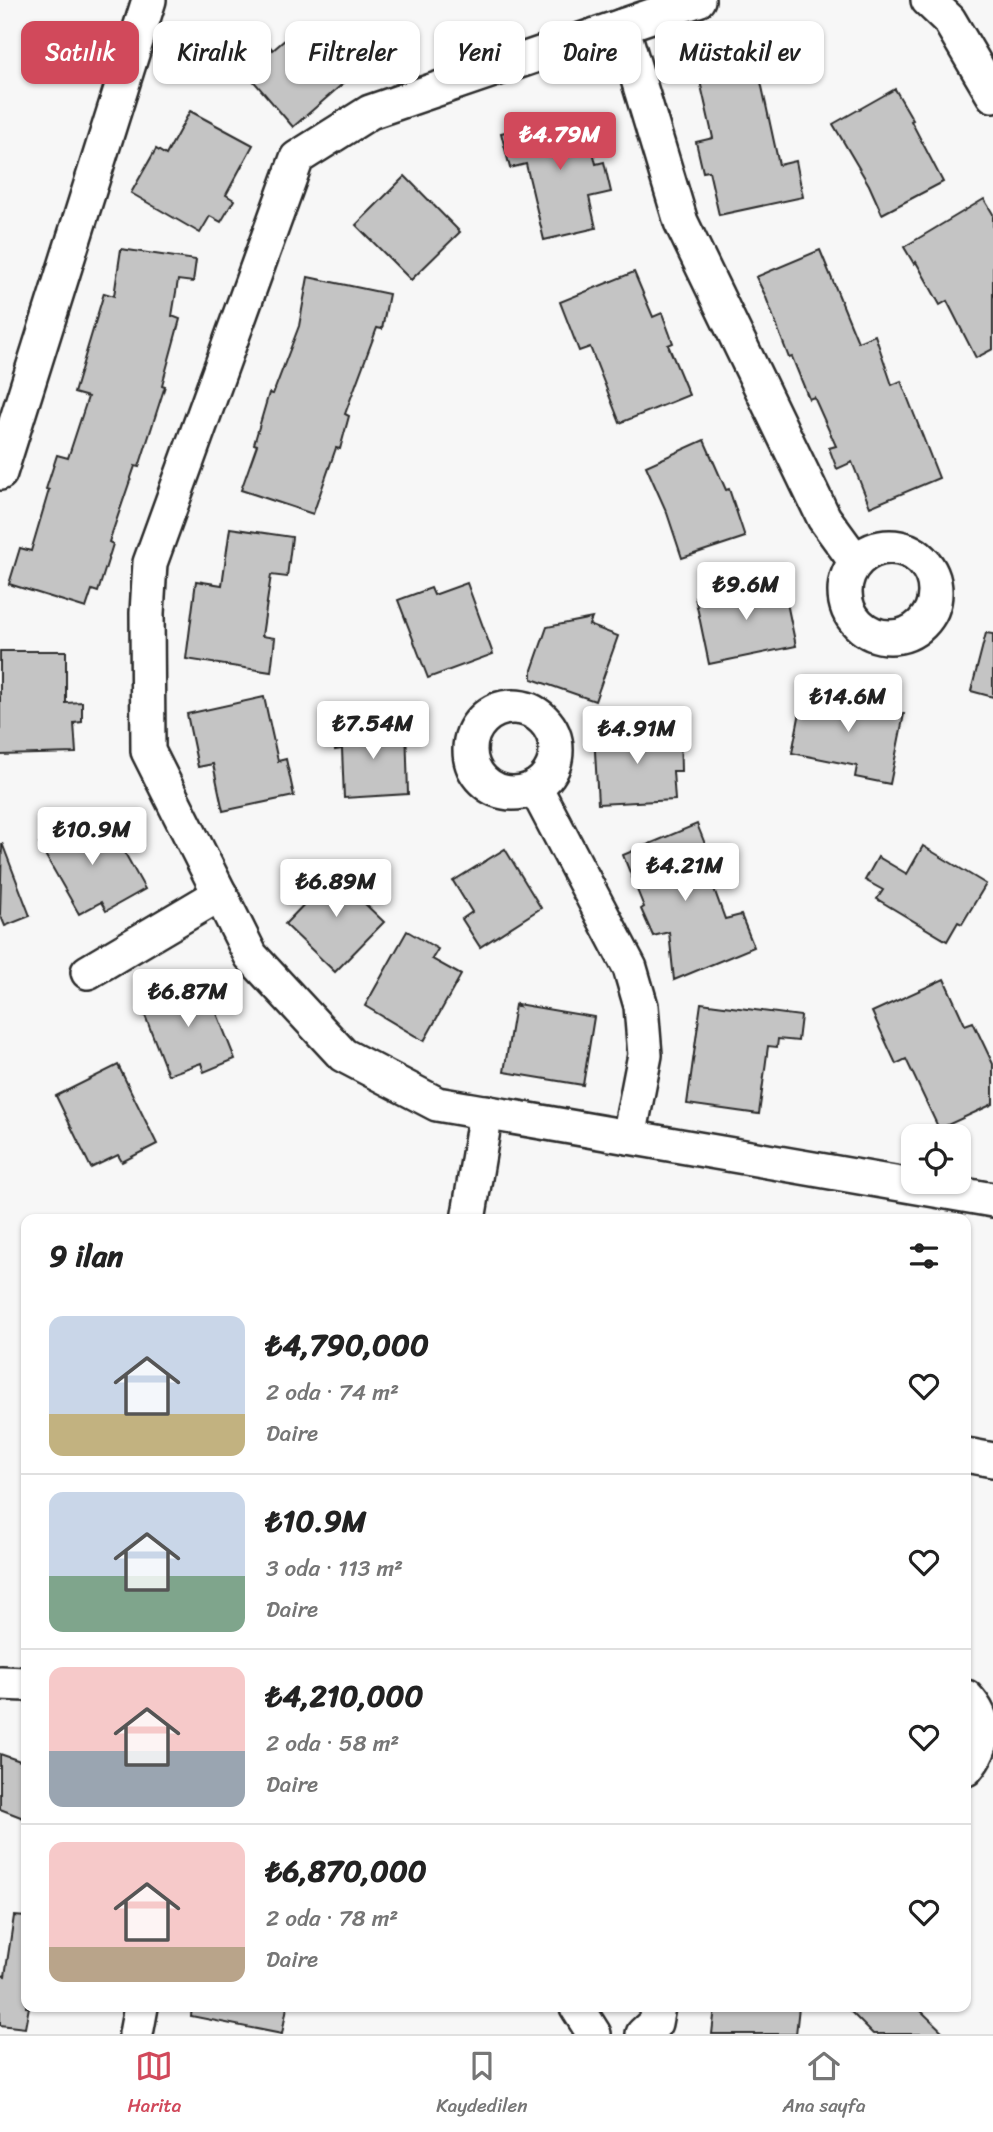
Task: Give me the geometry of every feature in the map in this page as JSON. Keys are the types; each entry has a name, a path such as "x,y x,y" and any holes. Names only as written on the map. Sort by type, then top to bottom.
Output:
{"street":[{"path":"0,473 149,0"},
{"path":"928,0 949,20 993,94"},
{"path":"635,21 683,3"},
{"path":"539,54 370,112 297,158 150,564 147,613 148,751 251,956 343,1055 437,1104 993,1200"},
{"path":"639,84 681,222 824,518 856,562"},
{"path":"535,787 630,968 641,1006 645,1055 629,1137"},
{"path":"88,972 220,894"},
{"path":"469,1214 486,1112"},
{"path":"0,1683 21,1684"},
{"path":"971,1702 982,1722 982,1739 978,1755 971,1763"},
{"path":"136,2034 140,2012"},
{"path":"580,2012 594,2034"},
{"path":"643,2034 655,2023 657,2012"}],"building":[{"path":"285,40 285,84 343,84 293,127 256,84 271,84 271,48 273,50"},
{"path":"701,84 761,84 779,165 796,161 803,197 719,215 709,171 703,172 696,142 713,138"},
{"path":"895,89 943,182 882,214 869,185 833,124"},
{"path":"190,111 253,145 226,195 234,200 221,222 210,216 200,233 131,193 156,149 166,155"},
{"path":"584,112 596,164 604,162 611,192 589,197 596,228 544,240 526,164 510,168 501,133"},
{"path":"405,176 460,232 411,280 356,225"},
{"path":"984,199 993,214 993,349 976,358 947,301 940,305 916,262 914,264 904,247"},
{"path":"121,249 196,260 193,282 178,280 172,316 180,319 162,385 165,386 139,467 135,466 109,542 113,544 98,592 92,590 86,608 9,584 20,548 31,551 57,455 68,458 88,397 74,393 104,293 114,296"},
{"path":"820,250 858,342 875,335 892,385 901,381 939,478 870,507 852,462 837,469 829,448 836,446 814,397 809,399 792,357 789,358 756,277"},
{"path":"634,272 653,317 662,313 673,343 668,345 689,395 620,423 590,347 579,351 560,302"},
{"path":"308,277 389,294 382,329 377,328 345,414 349,416 340,449 336,448 313,514 241,490 257,445 254,444 269,393 273,394 299,326"},
{"path":"704,440 726,490 729,489 745,537 682,558 667,513 646,466"},
{"path":"230,528 292,537 287,577 271,575 262,636 275,638 271,672 186,659 196,581 222,585"},
{"path":"782,579 796,646 709,664 695,597"},
{"path":"467,583 493,654 428,678 398,600 431,588 434,595"},
{"path":"592,618 589,625 618,636 595,701 532,679 532,670 547,627"},
{"path":"986,633 993,634 993,697 971,691"},
{"path":"0,651 66,651 66,703 82,702 82,722 74,723 76,753 0,755"},
{"path":"806,681 825,685 823,695 841,698 841,702 904,714 890,784 855,777 857,766 792,753"},
{"path":"264,697 278,761 286,759 294,796 223,811 213,764 198,767 187,714"},
{"path":"406,726 408,794 344,798 342,749 335,750 335,728"},
{"path":"680,730 681,771 673,771 675,800 598,804 594,734"},
{"path":"106,819 145,889 106,911 101,902 79,914 39,844 70,827 75,836"},
{"path":"697,824 705,844 699,847 725,919 741,915 754,947 674,980 669,932 653,936 623,855"},
{"path":"2,843 30,916 5,926 0,914"},
{"path":"923,846 986,884 962,924 958,922 947,941 877,899 883,890 865,880 878,857 907,874"},
{"path":"505,849 541,908 480,947 462,919 472,912 453,881"},
{"path":"344,863 371,890 361,900 384,922 335,972 285,924"},
{"path":"407,931 438,949 432,959 461,975 424,1041 365,1006"},
{"path":"203,978 235,1059 204,1072 201,1063 168,1075 141,1005 184,989 183,986"},
{"path":"944,979 965,1025 973,1022 993,1064 993,1104 950,1124 937,1124 906,1059 896,1064 872,1012"},
{"path":"701,1003 801,1016 798,1041 778,1039 777,1047 768,1046 759,1114 687,1104"},
{"path":"517,1004 594,1017 583,1085 504,1072 515,1005 519,1007"},
{"path":"118,1065 157,1144 122,1162 118,1155 91,1168 56,1096"},
{"path":"0,1754 21,1761 21,1817 0,1809"},
{"path":"14,1916 21,1917 21,2012 28,2012 25,2028 0,2025 0,1975 5,1976"},
{"path":"191,2012 286,2012 282,2034 191,2016"},
{"path":"714,2012 798,2012 796,2034 712,2034"},
{"path":"851,2012 922,2012 945,2034 873,2034"}]}
